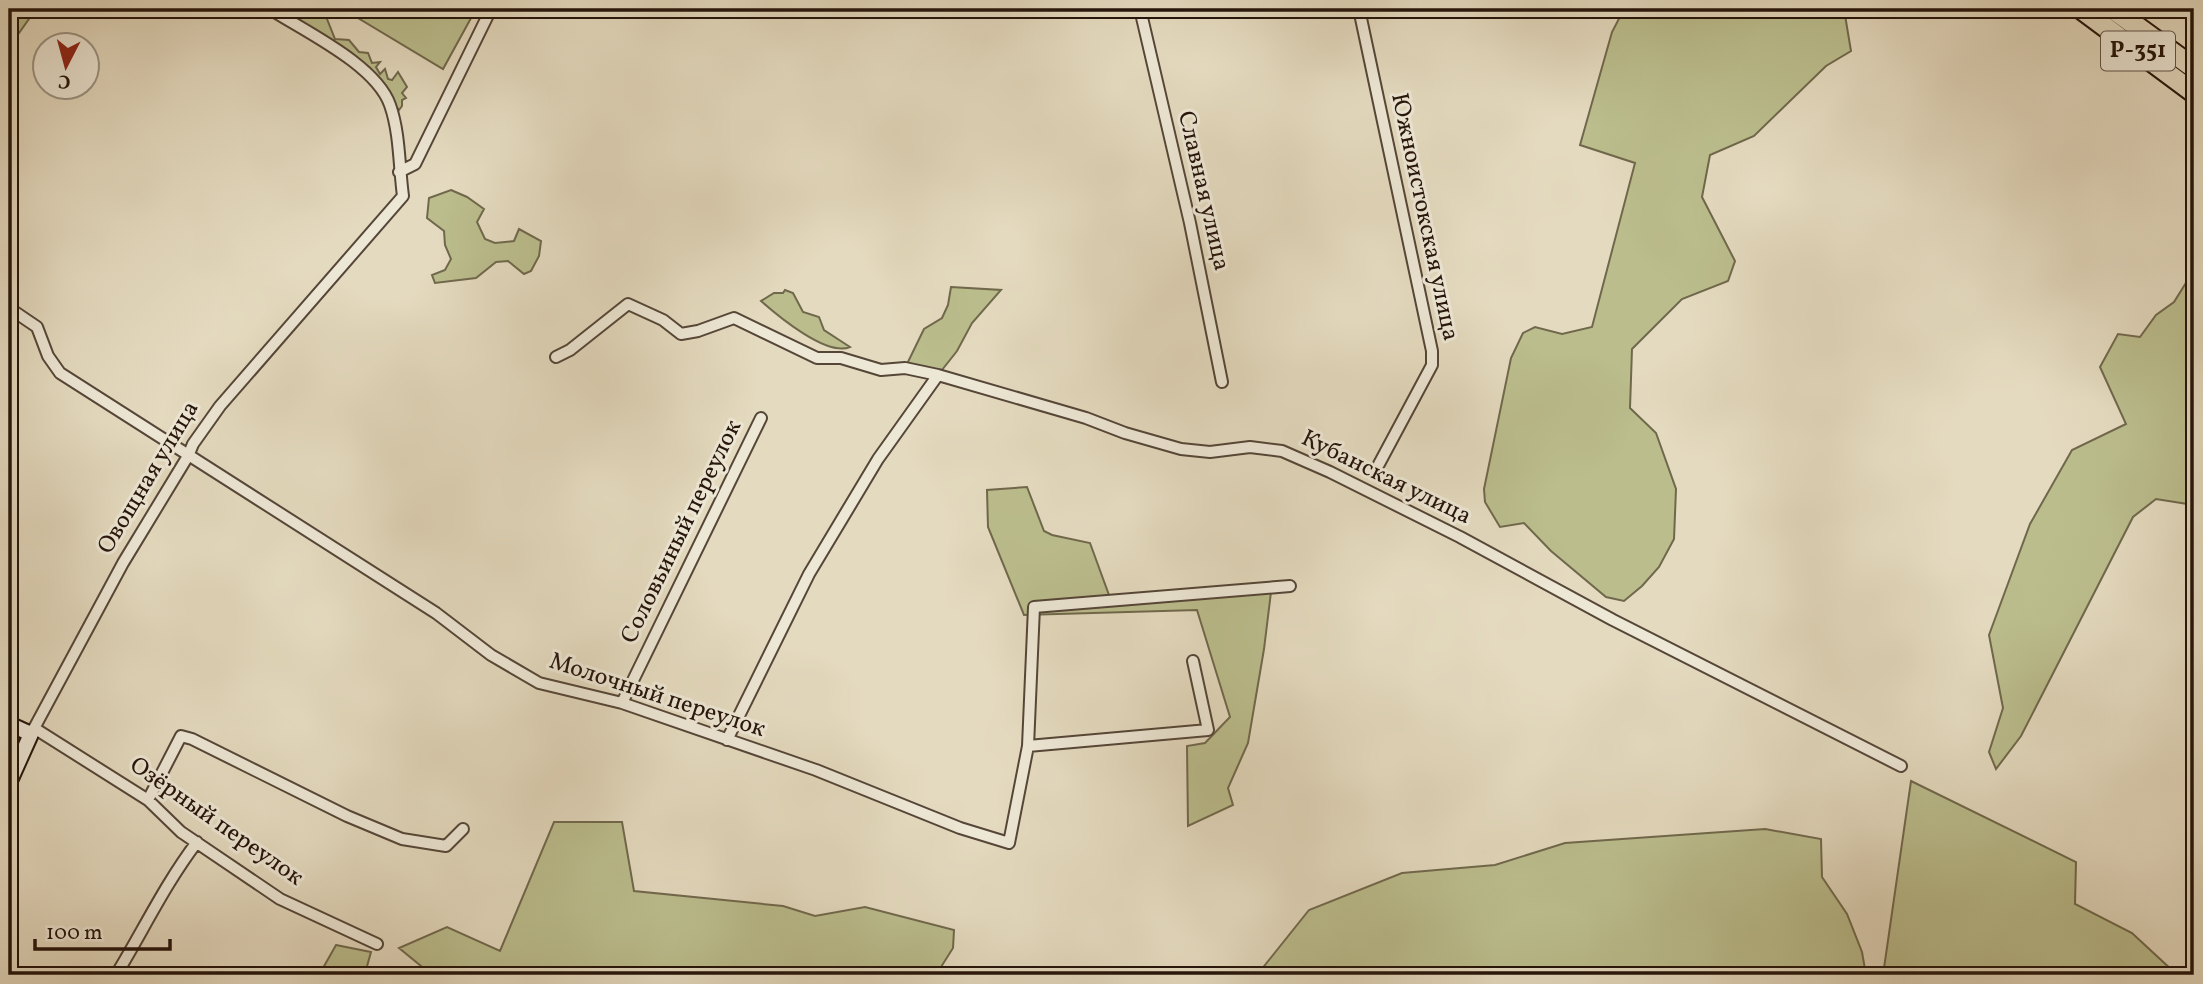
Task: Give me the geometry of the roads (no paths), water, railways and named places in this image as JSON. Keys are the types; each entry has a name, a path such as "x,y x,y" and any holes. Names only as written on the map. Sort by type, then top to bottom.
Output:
{"highway":[{"name":"Р-351","path":"2081,9 2194,93"},
{"name":"Р-351","path":"2113,9 2194,68"}],"street":[{"path":"270,9 367,71 391,106 400,172 415,164 491,9"},
{"path":"1140,10 1157,9"},
{"name":"Южноистокская улица","path":"1359,9 1432,351 1432,365 1379,464"},
{"name":"Славная улица","path":"1140,10 1190,223 1223,382"},
{"name":"Овощная улица","path":"9,783 33,731 123,563 193,444 220,406 403,197 400,172"},
{"name":"Кубанская улица","path":"556,357 570,350 628,304 663,320 681,334 734,318 817,358 841,358 881,370 905,368 938,375 1181,449 1210,452 1250,447 1282,451 1460,537 1614,620 1901,766"},
{"name":"Молочный переулок","path":"9,308 37,327 48,356 60,373 436,613 491,655 539,682 622,703 828,774 960,828 1009,842 1028,746"},
{"path":"727,740 809,574 878,459 938,375"},
{"name":"Соловьиный переулок","path":"622,703 761,418"},
{"path":"1193,661 1208,730 1028,746 1034,607 1290,586"},
{"name":"Озёрный переулок","path":"9,724 33,731 148,800 181,832 280,899 377,944"},
{"path":"148,800 181,736 402,839 446,846 463,829"},
{"path":"116,975 159,899 197,842"}]}
